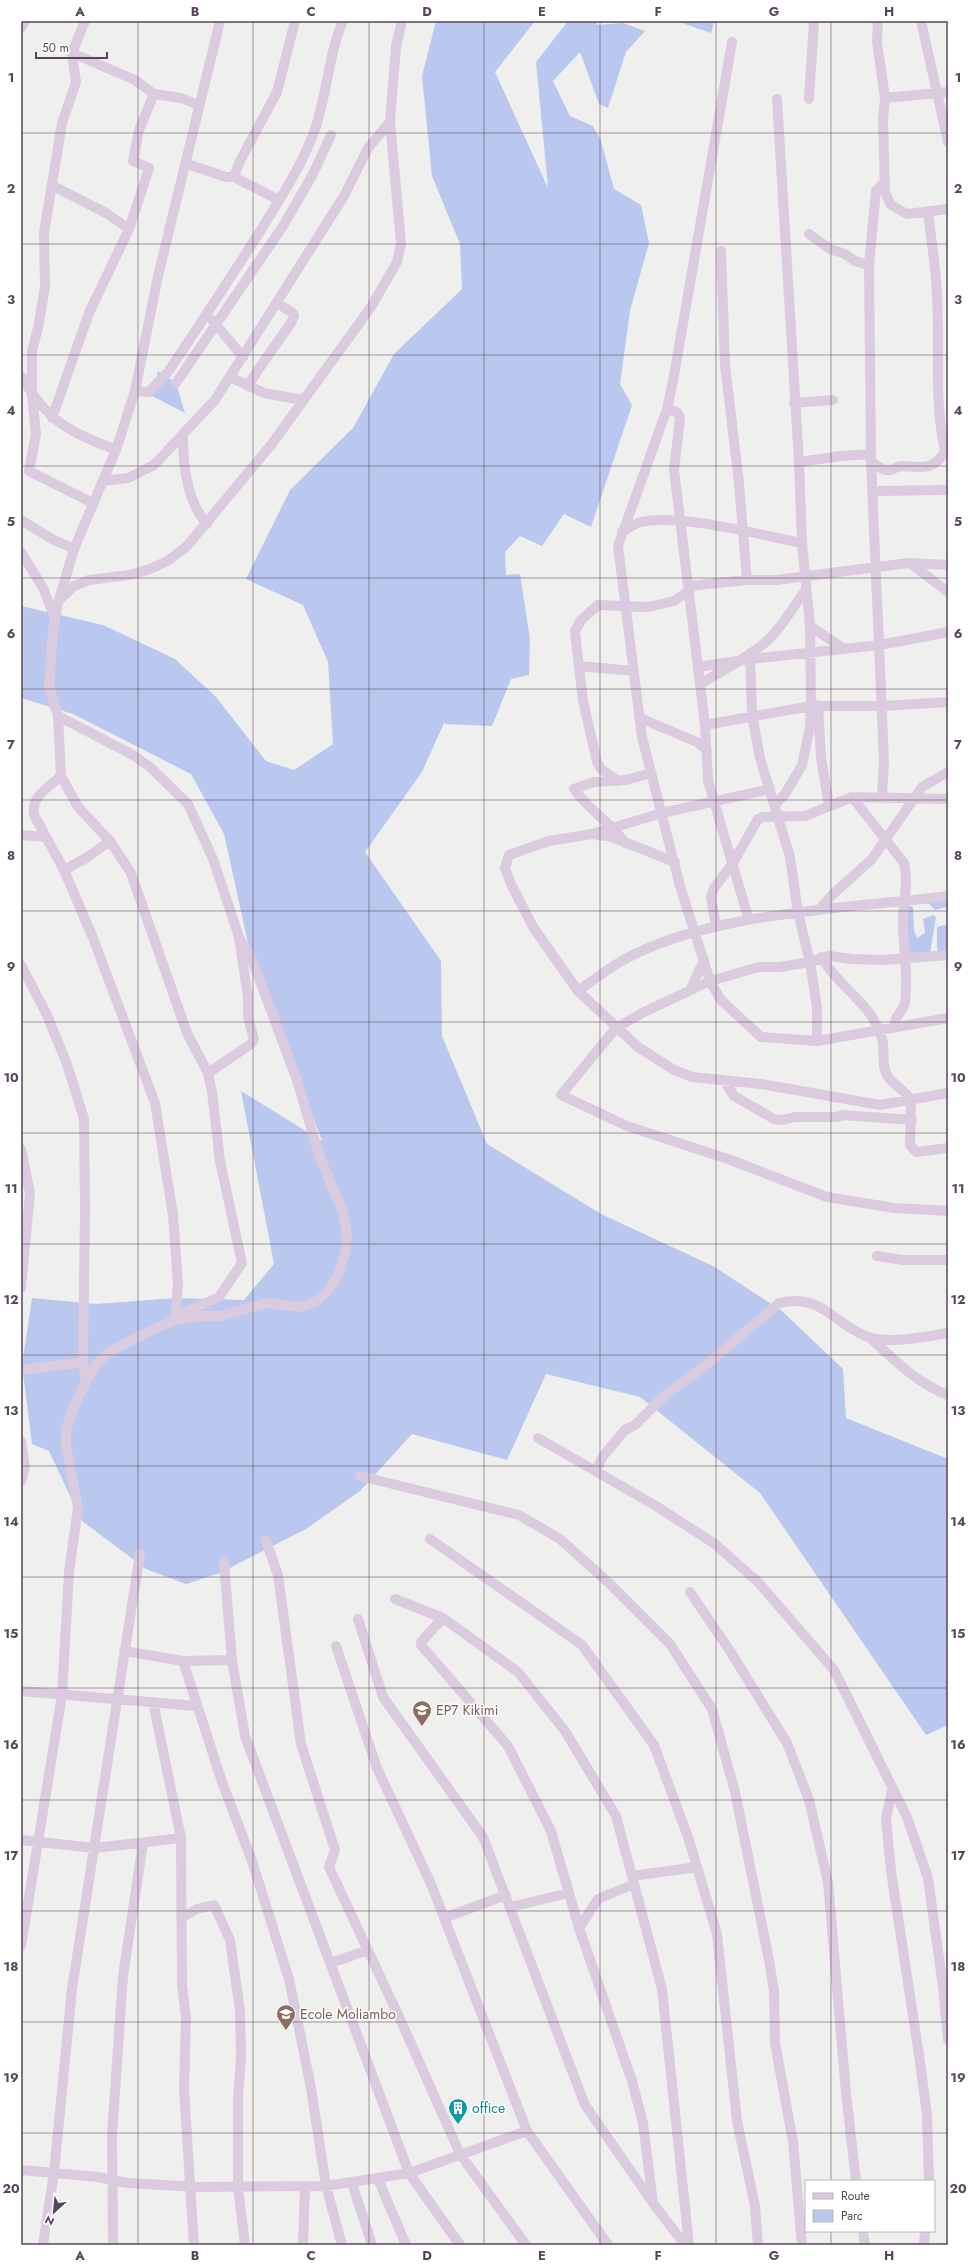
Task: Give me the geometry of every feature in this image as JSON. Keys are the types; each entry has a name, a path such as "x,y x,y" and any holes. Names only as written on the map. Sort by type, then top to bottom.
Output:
{"street":[{"path":"21,28 25,21"},
{"path":"85,21 72,53 76,82 62,123 53,186 44,233 45,286 38,328 32,351 32,395 36,434 29,471 93,503"},
{"path":"21,1946 62,1695 70,1572 78,1508 68,1464 66,1430 86,1382 97,1364 109,1352 219,1297 242,1263 220,1161 212,1092 208,1073 187,1033 131,873 110,841 78,807 61,776 58,716 49,687 55,618 58,603 74,549 116,450 135,391 158,276 187,164 198,105 220,21"},
{"path":"234,177 240,161 277,92 295,21"},
{"path":"135,391 149,392 168,372 208,313 300,164 313,135 328,82 334,47 343,21"},
{"path":"58,603 74,586 89,580 130,575 156,566 187,546 207,524 271,445 372,307 397,262 401,236 390,122 397,40 402,21"},
{"path":"809,99 814,21"},
{"path":"878,21 877,42 885,98 883,120 885,192 891,205 907,214 948,209"},
{"path":"921,21 948,142"},
{"path":"732,42 667,409 618,546 640,718 651,773 680,886 710,981 721,1000 757,1035 817,1041 948,1018"},
{"path":"72,53 135,80 154,94 181,98 198,105"},
{"path":"885,98 948,92"},
{"path":"52,418 89,313 129,229 149,168 134,161 139,130 154,94"},
{"path":"777,99 794,403 799,462 805,592 810,626 810,653 814,705 829,805"},
{"path":"103,481 128,478 154,465 183,436 215,400 344,196 368,148 390,122"},
{"path":"176,383 283,226 312,176 331,135"},
{"path":"187,164 226,177 234,177 279,200"},
{"path":"882,798 884,761 874,491 871,457 869,264 876,191 885,180"},
{"path":"53,186 106,213 129,229"},
{"path":"799,462 841,456 871,457 885,470 890,471 900,466 914,469 926,468 942,458 948,449 944,446 942,439 937,296 928,211"},
{"path":"809,234 833,250 845,254 854,261 869,264"},
{"path":"721,251 725,365 739,483 747,580"},
{"path":"248,386 294,316 293,313 277,302"},
{"path":"208,313 215,324 243,357"},
{"path":"21,376 32,395 52,418 82,436 116,450"},
{"path":"230,378 275,396 303,400"},
{"path":"794,403 833,400"},
{"path":"667,409 678,412 680,418 674,470 708,750 708,781 749,920"},
{"path":"183,436 184,458 188,483 197,508 207,524"},
{"path":"874,491 948,490"},
{"path":"21,520 52,539 74,549"},
{"path":"622,532 642,522 658,520 681,522 802,543"},
{"path":"21,552 43,588 55,618"},
{"path":"910,563 948,592"},
{"path":"618,781 598,766 583,701 575,632 585,614 598,605 649,607 674,601 689,588 747,580 776,580 876,566 910,563 948,565"},
{"path":"805,592 783,624 750,656 752,715 760,758 790,857 798,913 810,962 817,1008 817,1041"},
{"path":"810,626 844,649"},
{"path":"700,684 738,661 750,656 810,653 880,645 948,632"},
{"path":"698,667 738,661"},
{"path":"579,666 634,671"},
{"path":"705,725 752,715 814,705 882,706 948,702"},
{"path":"775,805 785,794 802,765 814,705"},
{"path":"58,716 134,756 150,767 188,804 213,860 239,937 248,997 248,1018 253,1042 208,1073"},
{"path":"640,718 659,724 708,750"},
{"path":"819,910 850,878 862,870 914,798 929,782 948,772"},
{"path":"625,843 615,828 597,815 574,789 594,782 618,781 651,773"},
{"path":"61,776 36,798 33,806 34,815 64,870 93,938 155,1103 173,1215 178,1284 175,1318"},
{"path":"770,789 662,813 592,834 549,841 509,855 505,863 511,884 533,927 578,991 638,1047 674,1070 692,1077 776,1087 880,1105 948,1093"},
{"path":"852,797 886,838 904,863 907,876 903,921 905,1003 894,1020 895,1027"},
{"path":"716,927 711,897 714,888 733,863 758,819 778,815 805,816 829,805 852,797 948,799"},
{"path":"592,834 609,836 675,862"},
{"path":"21,835 46,836"},
{"path":"64,870 86,858 110,841"},
{"path":"578,991 621,961 670,940 716,927 749,920 819,910 948,896"},
{"path":"175,1318 220,1316 267,1304 300,1307 311,1305 324,1296 339,1274 346,1249 347,1235 343,1212 320,1158 306,1104 251,957 239,937"},
{"path":"948,955 905,957 883,960 852,960 829,956 821,957 810,962 780,967 759,967 710,981 616,1028 561,1095 628,1126 728,1159 827,1197 894,1208 948,1211"},
{"path":"821,957 831,974 853,993 872,1016 883,1042 885,1072 892,1083 908,1094 910,1100 912,1120 909,1140 910,1145 916,1152 948,1148"},
{"path":"690,990 704,960"},
{"path":"21,965 46,1013 67,1064 84,1119 83,1362 86,1382"},
{"path":"724,1080 734,1096 774,1118 782,1120 795,1117 837,1117 843,1115 912,1120"},
{"path":"21,1149 30,1193 21,1288"},
{"path":"876,1256 904,1260 948,1260"},
{"path":"596,1471 603,1456 624,1430 636,1425 663,1397 705,1366 779,1303 809,1302 822,1306 848,1326 869,1337 914,1378 928,1387 948,1395"},
{"path":"869,1337 912,1340 948,1333"},
{"path":"21,1370 83,1362"},
{"path":"538,1438 656,1506 715,1544 758,1582 834,1670 907,1818 928,1878 943,1987 948,2040"},
{"path":"21,1441 25,1467 21,1481"},
{"path":"360,1476 519,1515 560,1539 609,1583 670,1644 712,1709 735,1792 769,1960 774,1991 775,2043 793,2142 802,2245"},
{"path":"430,1539 582,1645 654,1745 688,1837 717,1934 737,2121 755,2206 758,2245"},
{"path":"266,1541 278,1575 301,1744 335,1850 329,1866 460,2154 526,2245"},
{"path":"44,2245 54,2172 72,1989 96,1848 124,1651 140,1554"},
{"path":"224,1562 232,1660 245,1736 409,2173 460,2245"},
{"path":"690,1592 730,1651 787,1743 809,1800 828,1882 846,2093 856,2180"},
{"path":"395,1599 443,1618 518,1672 565,1731 616,1816 662,1989 689,2245"},
{"path":"443,1618 421,1642 421,1645 508,1746 551,1831 579,1928 632,2081 643,2123 653,2203"},
{"path":"358,1619 383,1696 483,1837 585,2105 653,2203 685,2245"},
{"path":"336,1646 377,1768 431,1884 527,2131 608,2245"},
{"path":"124,1651 183,1661 232,1660"},
{"path":"183,1661 196,1706 222,1782 252,1861 289,1979 311,2088 326,2186 342,2245"},
{"path":"21,1691 196,1706"},
{"path":"153,1702 181,1838 182,1984 186,2017 184,2090 192,2186 194,2245"},
{"path":"892,1790 886,1819 890,1856 920,2055 926,2115 928,2180"},
{"path":"21,1840 96,1848 181,1838"},
{"path":"113,2245 113,2124 123,1976 143,1843"},
{"path":"579,1928 598,1899 633,1880 697,1867"},
{"path":"510,1907 569,1893"},
{"path":"444,1918 506,1895"},
{"path":"181,1918 197,1909 214,1905 230,1940 240,2011 241,2035 238,2187 245,2245"},
{"path":"331,1963 368,1950"},
{"path":"21,2170 98,2177 127,2183 238,2187 326,2186 409,2173 527,2131"},
{"path":"378,2179 406,2245"},
{"path":"352,2183 372,2245"},
{"path":"303,2245 305,2186"},
{"path":"863,2232 865,2245"},
{"path":"924,2245 925,2232"}],"green space":[{"path":"436,21 535,21 495,72 548,188 536,62 568,21 596,21 597,25 623,23 645,31 626,52 608,108 599,104 580,52 553,81 570,116 593,126 601,141 614,189 641,205 649,243 630,311 620,384 632,405 591,527 564,514 542,546 520,536 505,552 506,575 520,574 530,639 529,675 511,679 492,726 445,724 445,721 422,772 365,852 441,961 442,1036 487,1144 601,1214 713,1266 782,1311 843,1369 846,1418 948,1459 948,1725 926,1735 760,1493 640,1397 546,1374 507,1460 412,1434 360,1491 306,1529 220,1573 186,1584 146,1569 82,1521 49,1451 32,1444 22,1365 32,1298 96,1304 176,1298 244,1300 274,1264 241,1091 322,1141 248,943 224,834 191,774 73,714 21,698 21,606 103,625 175,659 216,697 266,761 294,770 333,744 328,662 303,605 246,579 290,490 353,428 394,354 462,289 460,244 432,176 422,76"},
{"path":"676,21 714,21 711,33"},
{"path":"158,371 176,383 185,413 152,396"},
{"path":"948,900 948,909 945,907 935,910 927,902"},
{"path":"906,905 913,907 914,931 917,938 925,933 923,919 933,915 936,917 930,954 907,954"},
{"path":"948,924 948,953 939,953 937,948 937,927"}],"place":[{"name":"EP7 Kikimi","path":"422,1727"},
{"name":"Ecole Moliambo","path":"286,2031"},
{"name":"office","path":"458,2125"}]}
